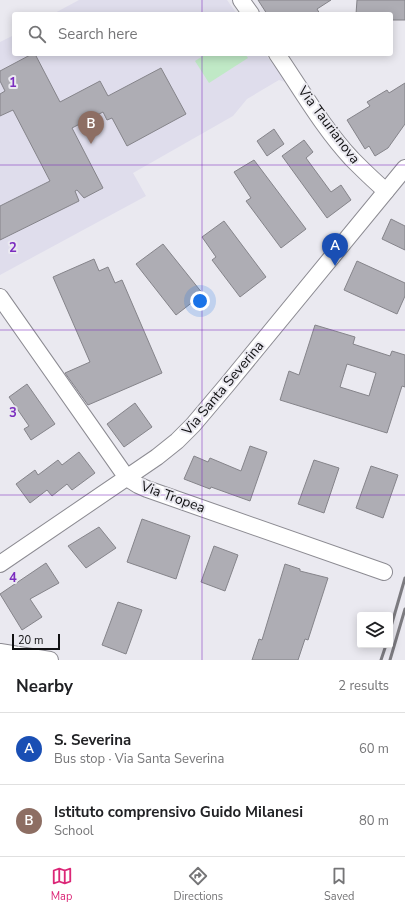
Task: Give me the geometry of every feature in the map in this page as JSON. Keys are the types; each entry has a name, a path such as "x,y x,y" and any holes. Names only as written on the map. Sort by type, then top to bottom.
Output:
{"street":[{"path":"241,0 250,12"},
{"name":"Via Taurianova","path":"279,56 321,120 336,139 352,158 386,191"},
{"name":"Via Santa Severina","path":"0,564 168,450 193,425 257,349 405,168"},
{"name":"Via Tropea","path":"0,297 127,478 147,489 384,572"},
{"path":"0,652 50,660"}],"shaded area":[{"path":"79,0 227,0 236,12 57,12"},
{"path":"12,36 12,56 267,56 288,83 279,80 247,99 233,116 133,173 146,196 0,275 0,42"}],"green space":[{"path":"203,56 246,56 248,58 209,83 195,61"}],"building":[{"path":"258,0 331,0 317,9 319,12 266,12"},
{"path":"357,0 405,0 405,20 393,20 393,12 356,12"},
{"path":"28,56 36,56 60,102 100,81 108,96 161,68 186,114 127,146 112,118 107,120 103,112 72,128 103,188 84,198 77,190 75,191 79,201 0,240 0,206 50,181 13,110 0,116 0,94 5,91 0,81 0,71"},
{"path":"405,83 405,124 388,148 375,156 369,146 365,149 347,120 370,106 367,102 387,90 389,93"},
{"path":"274,129 284,144 267,156 257,141"},
{"path":"304,140 313,152 306,158 331,192 341,185 351,200 327,218 282,156"},
{"path":"254,160 306,229 281,248 246,201 251,198 234,172"},
{"path":"391,219 405,226 405,250 382,239"},
{"path":"224,221 266,277 240,297 212,260 216,257 202,237"},
{"path":"163,244 203,294 176,315 136,264"},
{"path":"94,259 99,271 108,267 115,283 122,280 162,373 88,405 65,373 90,362 53,277"},
{"path":"357,261 405,283 405,296 397,314 344,290"},
{"path":"315,325 355,337 353,344 390,356 392,351 405,355 405,387 402,386 387,433 280,400 289,371 299,375","holes":["347,364 376,373 369,396 340,387"]},
{"path":"27,384 55,424 31,440 24,429 29,426 9,397"},
{"path":"135,403 152,427 124,447 107,424"},
{"path":"250,446 267,452 250,501 211,487 210,489 184,479 194,456 208,462 210,458 241,471"},
{"path":"79,452 95,473 72,490 67,484 52,496 47,490 30,503 16,484 35,470 38,475 58,460 62,465"},
{"path":"314,460 339,468 324,513 298,504"},
{"path":"371,466 398,475 383,518 356,508"},
{"path":"142,519 190,536 176,579 127,562"},
{"path":"99,527 116,548 86,568 68,546"},
{"path":"214,546 238,555 225,591 201,582"},
{"path":"46,563 59,583 30,599 42,617 22,630 0,594"},
{"path":"285,564 300,569 300,571 328,578 308,640 305,639 298,660 252,660 259,639 262,640"},
{"path":"118,602 142,610 126,654 102,645"}],"railway":[{"path":"393,620 405,578"},
{"path":"390,660 405,609"},
{"path":"381,660 385,648"}],"place":[{"name":"Istituto comprensivo Guido Milanesi","path":"91,144"},
{"name":"S. Severina","path":"335,266"}]}
